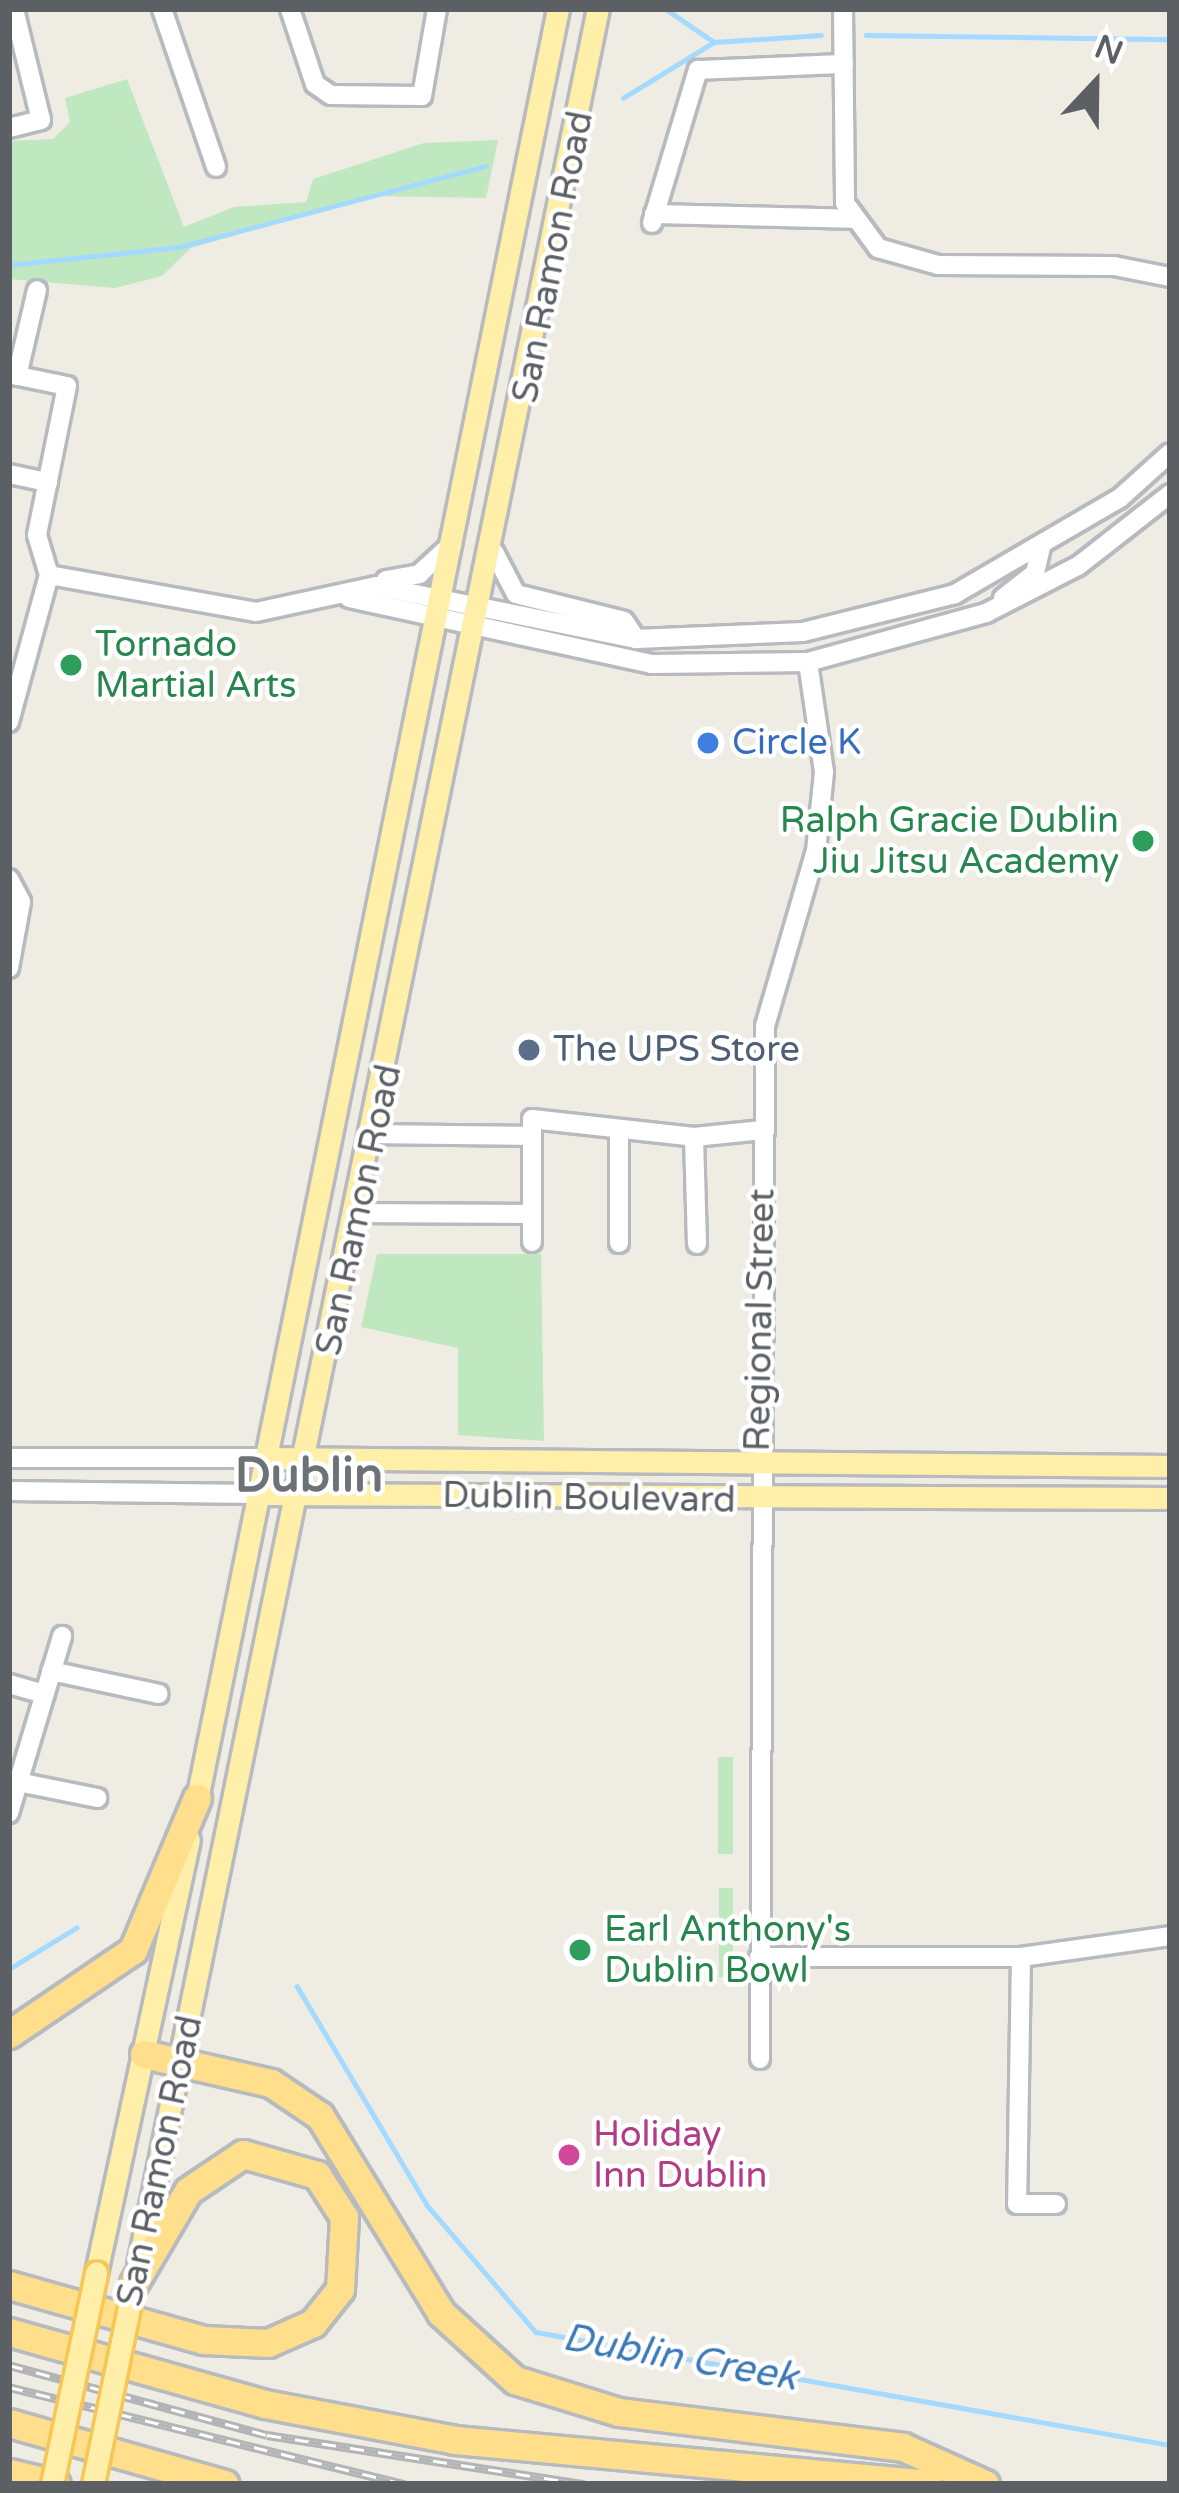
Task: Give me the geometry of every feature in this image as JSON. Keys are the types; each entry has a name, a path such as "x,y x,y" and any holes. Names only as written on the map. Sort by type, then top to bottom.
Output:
{"highway":[{"path":"9,2034 133,1950 197,1798"},
{"path":"144,2054 271,2083 320,2116 441,2313 515,2380 619,2412 903,2446 985,2484"},
{"path":"9,2285 204,2340 268,2343 328,2307 347,2266 344,2218 316,2175 243,2154 188,2191 134,2283"},
{"path":"9,2332 266,2404 455,2440 929,2484"},
{"path":"9,2423 225,2484"},
{"path":"9,2473 54,2484"}],"main road":[{"name":"San Ramon Road","path":"54,2484 558,9"},
{"name":"San Ramon Road","path":"93,2484 494,552 598,9"},
{"name":"Dublin Boulevard","path":"264,1458 758,1466 1170,1466"},
{"name":"Dublin Boulevard","path":"256,1494 757,1500 1170,1498"}],"street":[{"path":"9,128 41,120 14,9"},
{"path":"162,9 216,167"},
{"path":"290,9 315,84 331,95 422,96 436,9"},
{"path":"843,9 852,219"},
{"path":"844,64 698,70 653,219 852,219 901,260 1170,277"},
{"path":"9,722 12,694 50,575 37,536 68,386 13,375 37,290"},
{"path":"479,619 636,639 879,618 956,594 1041,547 1170,453"},
{"path":"9,474 48,482"},
{"path":"349,598 438,610 652,664 808,662 986,613 1078,566 1170,494"},
{"path":"50,575 256,612 349,598 418,574 452,544"},
{"path":"986,613 1036,573 1041,547"},
{"path":"494,552 516,594 624,621 636,639"},
{"path":"376,586 438,610"},
{"name":"Regional Street","path":"760,2060 757,1500 765,1026 816,850 824,772 808,662"},
{"path":"9,879 21,902 9,968"},
{"path":"532,1242 532,1119 694,1137 763,1130"},
{"path":"619,1243 620,1129"},
{"path":"374,1134 532,1136"},
{"path":"694,1137 697,1244"},
{"path":"357,1213 532,1214"},
{"name":"Dublin Boulevard","path":"9,1458 264,1458"},
{"name":"Dublin Boulevard","path":"9,1491 256,1494"},
{"path":"9,1813 62,1636"},
{"path":"52,1671 158,1694"},
{"path":"9,1684 45,1694"},
{"path":"18,1782 97,1798"},
{"path":"759,1957 1021,1957 1170,1936"},
{"path":"1021,1957 1017,2204 1056,2204"}],"green space":[{"path":"127,79 184,227 234,207 306,202 313,179 424,143 498,140 486,198 372,196 191,248 162,276 115,288 9,279 9,141 53,139 70,122 65,98"},
{"path":"377,1254 541,1254 544,1441 458,1435 458,1348 361,1327"},
{"path":"718,1757 733,1757 733,1854 718,1854"},
{"path":"719,1888 733,1888 733,1977 719,1977"}],"waterway":[{"path":"666,9 714,42"},
{"path":"623,98 714,42 821,35"},
{"path":"866,35 1170,39"},
{"path":"9,265 179,247 485,166"},
{"name":"Dublin Creek","path":"9,1969 76,1928"},
{"name":"Dublin Creek","path":"297,1986 427,2205 536,2332 1170,2445"}],"railway":[{"path":"9,2365 267,2435 584,2484"},
{"path":"9,2387 405,2484"}],"place":[{"name":"Tornado Martial Arts","path":"71,665"},
{"name":"Circle K","path":"708,743"},
{"name":"Ralph Gracie Dublin Jiu Jitsu Academy","path":"1143,841"},
{"name":"The UPS Store","path":"529,1050"},
{"name":"Earl Anthony's Dublin Bowl","path":"580,1950"},
{"name":"Holiday Inn Dublin","path":"569,2155"}],"district":[{"name":"Dublin","path":"309,1477"}]}
